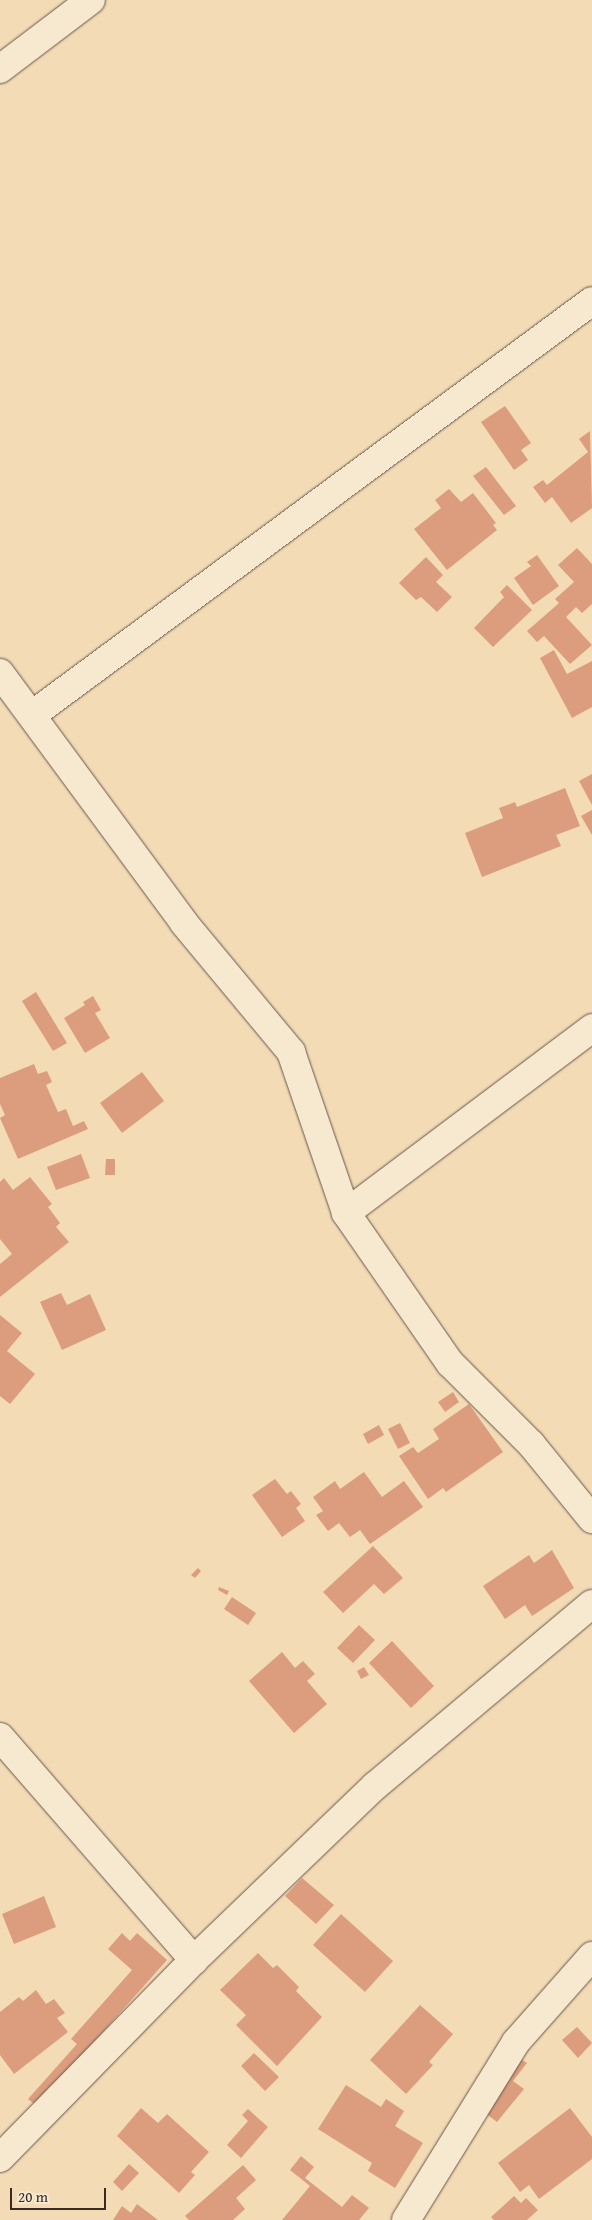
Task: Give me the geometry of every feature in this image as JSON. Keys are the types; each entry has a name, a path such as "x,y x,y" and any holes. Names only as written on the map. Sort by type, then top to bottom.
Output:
{"street":[{"path":"0,69 91,0"},
{"path":"32,715 592,301"},
{"path":"0,673 184,923 291,1052 346,1213 450,1363 531,1444 592,1519"},
{"path":"346,1213 592,1028"},
{"path":"0,2158 194,1960 375,1786 592,1604"},
{"path":"0,1738 194,1960"},
{"path":"406,2220 516,2042 592,1956"}],"building":[{"path":"505,406 531,443 521,450 528,460 514,470 481,422"},
{"path":"590,431 592,508 571,523 552,497 545,503 533,487 543,480 547,485 588,452 579,439"},
{"path":"486,467 516,506 504,515 473,476"},
{"path":"449,489 461,502 473,493 496,523 493,525 497,530 447,570 414,529 441,508 435,500"},
{"path":"577,548 592,564 592,604 582,613 576,607 566,617 592,645 570,664 544,636 537,642 527,631 559,603 555,599 574,582 558,565"},
{"path":"537,555 559,586 533,605 514,578 531,566 527,562"},
{"path":"426,557 443,575 436,582 452,597 437,612 421,597 416,600 399,583"},
{"path":"507,585 532,610 493,647 474,628 504,597 500,592"},
{"path":"554,650 567,674 592,661 592,707 572,718 540,658"},
{"path":"592,774 592,805 579,781"},
{"path":"565,788 580,826 556,835 561,846 482,877 465,833 503,818 499,808 515,802 517,807"},
{"path":"592,810 592,835 581,816"},
{"path":"36,992 67,1043 53,1051 22,1001"},
{"path":"93,996 101,1010 95,1013 110,1038 85,1053 64,1018 85,1005 83,1002"},
{"path":"34,1064 38,1074 47,1071 52,1082 46,1085 58,1112 66,1109 73,1126 84,1121 88,1129 18,1159 0,1118 5,1115 0,1104 0,1078"},
{"path":"142,1072 164,1101 122,1133 100,1103"},
{"path":"81,1154 90,1178 56,1190 47,1167"},
{"path":"106,1159 115,1159 115,1175 105,1175"},
{"path":"30,1177 52,1204 48,1207 60,1223 56,1227 69,1242 0,1297 0,1264 12,1254 0,1239 0,1182 4,1178 13,1190"},
{"path":"61,1293 67,1305 90,1294 106,1330 62,1350 40,1302"},
{"path":"0,1315 22,1333 7,1351 35,1374 10,1404 0,1396"},
{"path":"453,1392 459,1402 445,1412 438,1402"},
{"path":"469,1404 503,1452 446,1492 443,1488 428,1499 399,1456 413,1447 418,1453 439,1439 433,1429"},
{"path":"400,1423 410,1443 398,1449 388,1429"},
{"path":"379,1425 384,1435 368,1444 363,1434"},
{"path":"364,1472 382,1497 404,1481 423,1507 370,1544 360,1530 350,1537 339,1523 328,1531 316,1515 323,1511 313,1497 335,1481 340,1489"},
{"path":"275,1479 287,1494 291,1491 301,1504 296,1508 305,1521 282,1537 252,1495"},
{"path":"373,1546 403,1578 384,1594 374,1584 343,1613 323,1592"},
{"path":"552,1550 574,1588 532,1616 525,1605 505,1619 483,1586 529,1555 534,1563"},
{"path":"198,1568 201,1571 195,1578 191,1575"},
{"path":"219,1587 229,1591 227,1595 218,1590"},
{"path":"232,1597 256,1613 248,1625 224,1609"},
{"path":"359,1625 375,1640 353,1663 337,1648"},
{"path":"392,1641 434,1686 411,1708 369,1663"},
{"path":"282,1652 295,1668 303,1661 315,1674 307,1681 327,1704 294,1733 249,1681"},
{"path":"364,1667 369,1675 361,1679 357,1671"},
{"path":"302,1878 334,1905 316,1924 285,1896"},
{"path":"44,1896 56,1927 14,1944 2,1914"},
{"path":"341,1914 393,1961 365,1992 313,1945"},
{"path":"122,1933 130,1941 137,1933 167,1960 37,2106 28,2099 77,2044 71,2039 132,1970 108,1949"},
{"path":"258,1953 273,1968 277,1965 299,1987 296,1991 322,2017 277,2066 236,2025 246,2015 220,1990"},
{"path":"36,1990 46,2004 54,1999 65,2013 57,2018 68,2032 14,2074 0,2055 0,2012 19,1997 23,2001"},
{"path":"420,2005 453,2034 429,2062 433,2065 406,2094 370,2060"},
{"path":"577,2027 592,2043 578,2058 562,2040"},
{"path":"254,2053 279,2077 265,2091 241,2066"},
{"path":"519,2058 527,2063 513,2081 524,2089 497,2122 480,2109"},
{"path":"346,2085 381,2107 386,2099 404,2111 395,2126 423,2143 395,2188 368,2171 372,2163 318,2129"},
{"path":"141,2108 158,2123 167,2114 209,2152 191,2172 195,2175 179,2193 117,2136"},
{"path":"570,2108 592,2137 592,2159 539,2199 529,2185 520,2192 498,2163"},
{"path":"248,2109 268,2127 241,2158 227,2145 248,2121 242,2115"},
{"path":"301,2156 314,2167 305,2178 342,2207 352,2195 369,2208 359,2220 282,2220 310,2186 290,2170"},
{"path":"129,2164 139,2173 122,2191 113,2182"},
{"path":"243,2165 256,2180 236,2198 245,2209 233,2220 189,2220 185,2216"},
{"path":"514,2196 521,2203 526,2198 538,2210 527,2220 494,2220 491,2217"},
{"path":"137,2204 158,2220 113,2220 122,2206 131,2213"}]}
